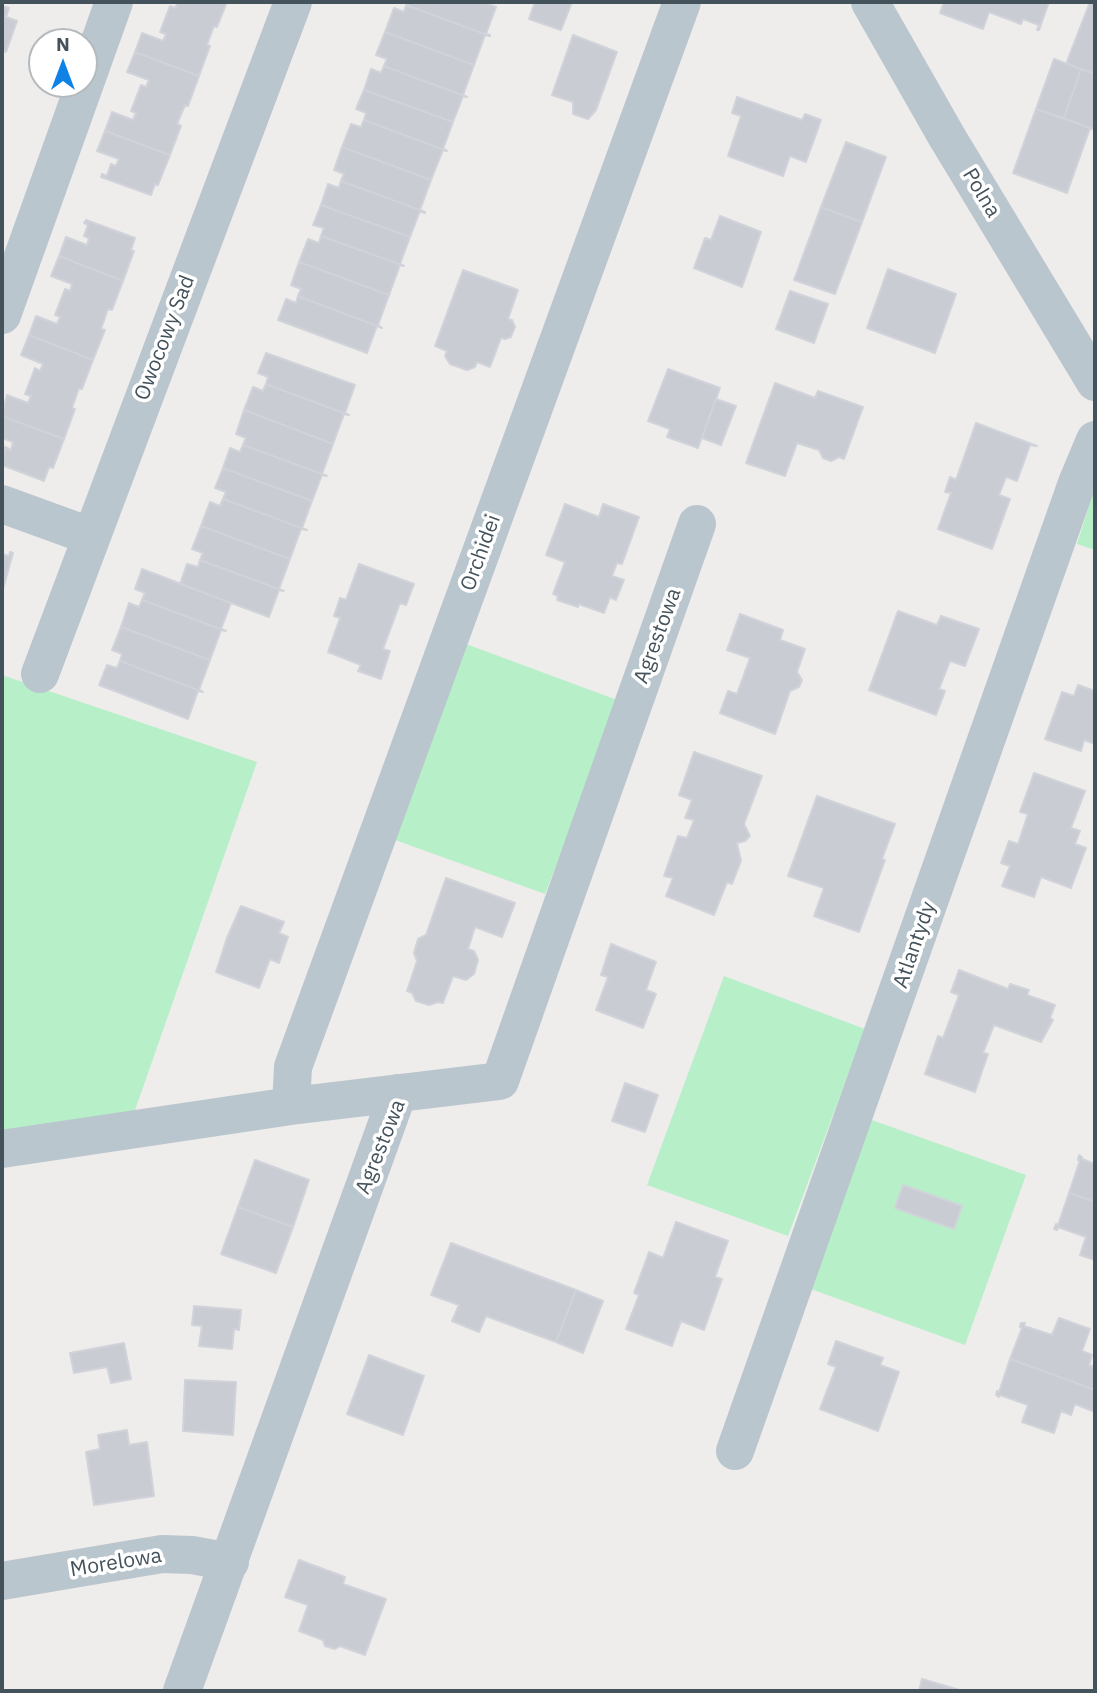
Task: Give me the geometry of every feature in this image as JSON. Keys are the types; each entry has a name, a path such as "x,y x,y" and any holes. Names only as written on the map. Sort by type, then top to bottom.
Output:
{"street":[{"path":"2,315 114,2"},
{"name":"Owocowy Sad","path":"40,674 293,2"},
{"name":"Orchidei","path":"291,1107 293,1067 682,2"},
{"name":"Polna","path":"870,2 947,137 1095,382"},
{"name":"Atlantydy","path":"735,1451 1077,482 1095,439"},
{"path":"2,504 90,536"},
{"name":"Agrestowa","path":"182,1691 398,1093 500,1081 697,524"},
{"path":"2,1149 398,1093"},
{"name":"Morelowa","path":"2,1581 162,1554 192,1555 230,1562"}],"green space":[{"path":"1095,491 1095,550 1077,544"},
{"path":"466,644 620,701 545,894 395,840"},
{"path":"2,675 257,762 134,1113 2,1132"},
{"path":"724,976 865,1029 788,1236 647,1185"},
{"path":"869,1119 1026,1175 965,1345 808,1288"}],"building":[{"path":"178,2 227,2 217,27 214,26 199,76 135,52 142,33 163,41 166,34 160,32 170,6 175,8"},
{"path":"408,2 483,2 496,7 486,34 490,36 406,5"},
{"path":"535,2 572,2 561,30 529,19"},
{"path":"944,2 1049,2 1037,30 1039,25 1023,19 1021,24 989,12 983,29 940,13"},
{"path":"1090,2 1095,2 1095,74 1066,64"},
{"path":"406,5 490,36 485,35 474,65 385,32 394,8 404,12"},
{"path":"2,6 9,8 6,17 17,21 6,52 2,50"},
{"path":"385,32 474,65 463,95 467,97 384,66 387,59 376,55"},
{"path":"573,35 617,52 596,110 588,119 573,114 573,102 552,95"},
{"path":"135,52 199,76 188,106 185,105 177,124 181,126 170,155 105,131 112,112 133,120 136,113 131,111 141,85 146,87 149,80 127,72"},
{"path":"1054,59 1081,69 1064,118 1036,109"},
{"path":"384,66 467,97 463,96 453,122 364,90 371,69 381,73"},
{"path":"1081,69 1095,74 1095,130 1064,118"},
{"path":"364,90 453,122 443,149 447,151 364,120 366,113 356,109"},
{"path":"737,97 802,120 805,114 821,120 806,162 790,156 783,176 728,156 741,116 732,113"},
{"path":"1036,109 1090,128 1067,193 1013,173"},
{"path":"364,120 447,151 443,150 431,180 342,147 351,124 361,127"},
{"path":"105,131 170,155 151,195 101,177 102,174 107,176 111,164 116,166 119,159 97,151"},
{"path":"846,142 886,157 862,222 821,207"},
{"path":"342,147 431,180 420,210 425,212 341,181 344,174 334,170"},
{"path":"341,181 425,212 425,213 420,211 410,237 321,205 328,184 339,188"},
{"path":"321,205 410,237 400,264 404,266 321,236 324,228 313,225"},
{"path":"821,207 862,222 835,294 794,280"},
{"path":"720,216 761,232 742,287 694,268 705,238 711,240"},
{"path":"86,220 135,238 131,250 134,251 123,281 59,256 66,237 87,245 89,238 84,236 88,225 84,223"},
{"path":"321,236 404,266 400,265 389,295 299,262 308,239 319,243"},
{"path":"59,256 123,281 112,310 108,309 101,329 105,330 93,360 29,335 36,316 57,324 60,317 55,315 65,289 70,291 72,284 51,276"},
{"path":"299,262 389,295 378,325 382,328 298,296 301,289 291,285"},
{"path":"888,269 956,294 935,353 867,328"},
{"path":"463,270 518,290 508,319 512,320 515,327 511,337 501,338 490,367 477,362 475,367 467,370 450,364 445,356 447,351 435,346"},
{"path":"790,291 828,304 814,343 776,329"},
{"path":"298,296 377,326 367,353 278,320 286,299 296,303"},
{"path":"29,335 93,360 82,389 79,388 64,439 2,416 7,395 28,403 31,396 25,394 35,368 40,371 43,364 21,355"},
{"path":"266,353 355,385 345,413 349,415 266,384 268,377 258,373"},
{"path":"668,369 720,388 698,448 667,437 670,429 648,421"},
{"path":"775,383 815,398 818,391 863,407 844,459 839,457 831,461 823,458 819,450 797,443 785,476 746,463"},
{"path":"266,384 349,415 344,414 333,444 244,410 253,387 263,391"},
{"path":"716,399 736,406 721,445 702,438"},
{"path":"244,410 333,444 322,474 327,476 243,445 246,438 236,434"},
{"path":"2,416 64,439 53,468 49,467 44,481 2,465 5,447 11,450 13,442 2,438"},
{"path":"976,423 1037,446 1030,445 1017,481 1006,477 999,495 1010,499 992,549 938,529 951,493 945,492 950,477 956,480"},
{"path":"243,445 327,476 322,475 312,501 223,468 230,448 240,452"},
{"path":"223,468 312,501 302,528 307,530 223,499 226,492 215,488"},
{"path":"223,499 307,530 301,529 290,559 201,526 210,502 220,506"},
{"path":"565,504 599,517 603,504 639,517 622,564 617,563 612,576 624,580 616,600 610,597 604,613 557,600 558,596 553,594 565,562 546,555"},
{"path":"201,526 290,559 279,589 284,591 200,560 203,553 192,549"},
{"path":"10,552 13,553 3,589 2,554 9,556"},
{"path":"200,560 284,591 279,590 269,617 180,584 187,564 198,567"},
{"path":"359,564 414,584 406,605 400,603 383,649 390,651 381,679 358,671 361,665 328,652 340,618 334,616 340,598 346,600"},
{"path":"142,569 231,603 221,629 226,631 142,600 145,593 135,589"},
{"path":"142,600 226,631 221,630 210,660 121,627 129,603 139,607"},
{"path":"898,611 937,625 941,616 979,629 965,666 950,661 939,689 945,691 936,715 869,690"},
{"path":"740,614 783,630 780,640 805,649 797,672 802,680 799,687 790,691 775,734 720,713 728,691 737,694 750,658 727,650"},
{"path":"121,627 210,660 199,690 203,692 120,661 122,654 112,650"},
{"path":"120,661 203,692 198,691 188,719 99,685 107,665 117,668"},
{"path":"1078,685 1095,691 1095,744 1084,740 1081,751 1045,739 1062,692 1074,696"},
{"path":"694,752 762,776 744,824 750,836 737,843 741,861 732,884 727,882 714,915 666,896 673,878 664,876 678,836 687,838 694,820 685,818 692,800 679,795"},
{"path":"1034,773 1085,791 1071,828 1080,831 1075,844 1086,848 1071,888 1041,877 1034,897 1002,886 1010,866 1001,863 1009,841 1018,844 1028,814 1020,812"},
{"path":"817,796 895,824 859,932 814,916 824,888 788,876"},
{"path":"446,878 515,903 502,937 475,927 468,949 474,951 478,960 474,974 466,980 453,976 443,1003 429,1005 416,1001 412,993 407,991 417,961 414,953 418,939 426,935"},
{"path":"241,906 284,922 279,933 288,937 279,963 270,959 259,988 216,972"},
{"path":"611,944 656,962 646,990 656,994 643,1028 596,1010 608,977 601,975"},
{"path":"959,970 1008,989 1010,984 1029,990 1027,995 1055,1005 1050,1018 1053,1020 1041,1042 994,1025 983,1053 988,1054 975,1092 925,1074 938,1036 943,1038 959,995 951,992"},
{"path":"625,1083 658,1095 645,1132 612,1121"},
{"path":"1079,1155 1095,1164 1095,1202 1069,1193 1080,1160"},
{"path":"255,1160 309,1180 293,1227 238,1207"},
{"path":"903,1185 962,1206 954,1229 895,1208"},
{"path":"1069,1193 1095,1202 1095,1260 1080,1255 1086,1237 1058,1227 1057,1230 1054,1229 1056,1224 1058,1225"},
{"path":"238,1207 293,1227 276,1273 221,1254"},
{"path":"676,1222 728,1241 715,1277 722,1279 704,1330 681,1321 672,1346 626,1329 639,1295 634,1293 649,1252 663,1258"},
{"path":"451,1243 576,1290 556,1342 486,1316 479,1332 452,1321 459,1305 431,1295"},
{"path":"576,1290 603,1301 583,1353 556,1342"},
{"path":"194,1306 241,1310 239,1330 234,1329 232,1349 199,1346 202,1326 192,1325"},
{"path":"1059,1318 1090,1329 1082,1351 1092,1355 1089,1365 1095,1367 1095,1390 1010,1359 1022,1328 1021,1323 1052,1335"},
{"path":"836,1341 883,1358 880,1365 899,1372 878,1431 820,1409 836,1367 828,1364"},
{"path":"124,1343 131,1379 111,1383 107,1367 74,1373 70,1353"},
{"path":"369,1355 424,1376 403,1435 347,1414"},
{"path":"1010,1359 1095,1390 1095,1412 1075,1404 1071,1415 1061,1411 1054,1433 1022,1422 1028,1405 996,1395"},
{"path":"185,1380 236,1382 233,1435 183,1431"},
{"path":"127,1430 129,1445 147,1442 154,1496 94,1505 86,1452 100,1449 98,1435"},
{"path":"299,1560 345,1577 343,1584 386,1599 365,1655 340,1646 335,1649 325,1646 323,1640 299,1631 308,1605 285,1597"},
{"path":"922,1679 963,1691 919,1691"}]}
